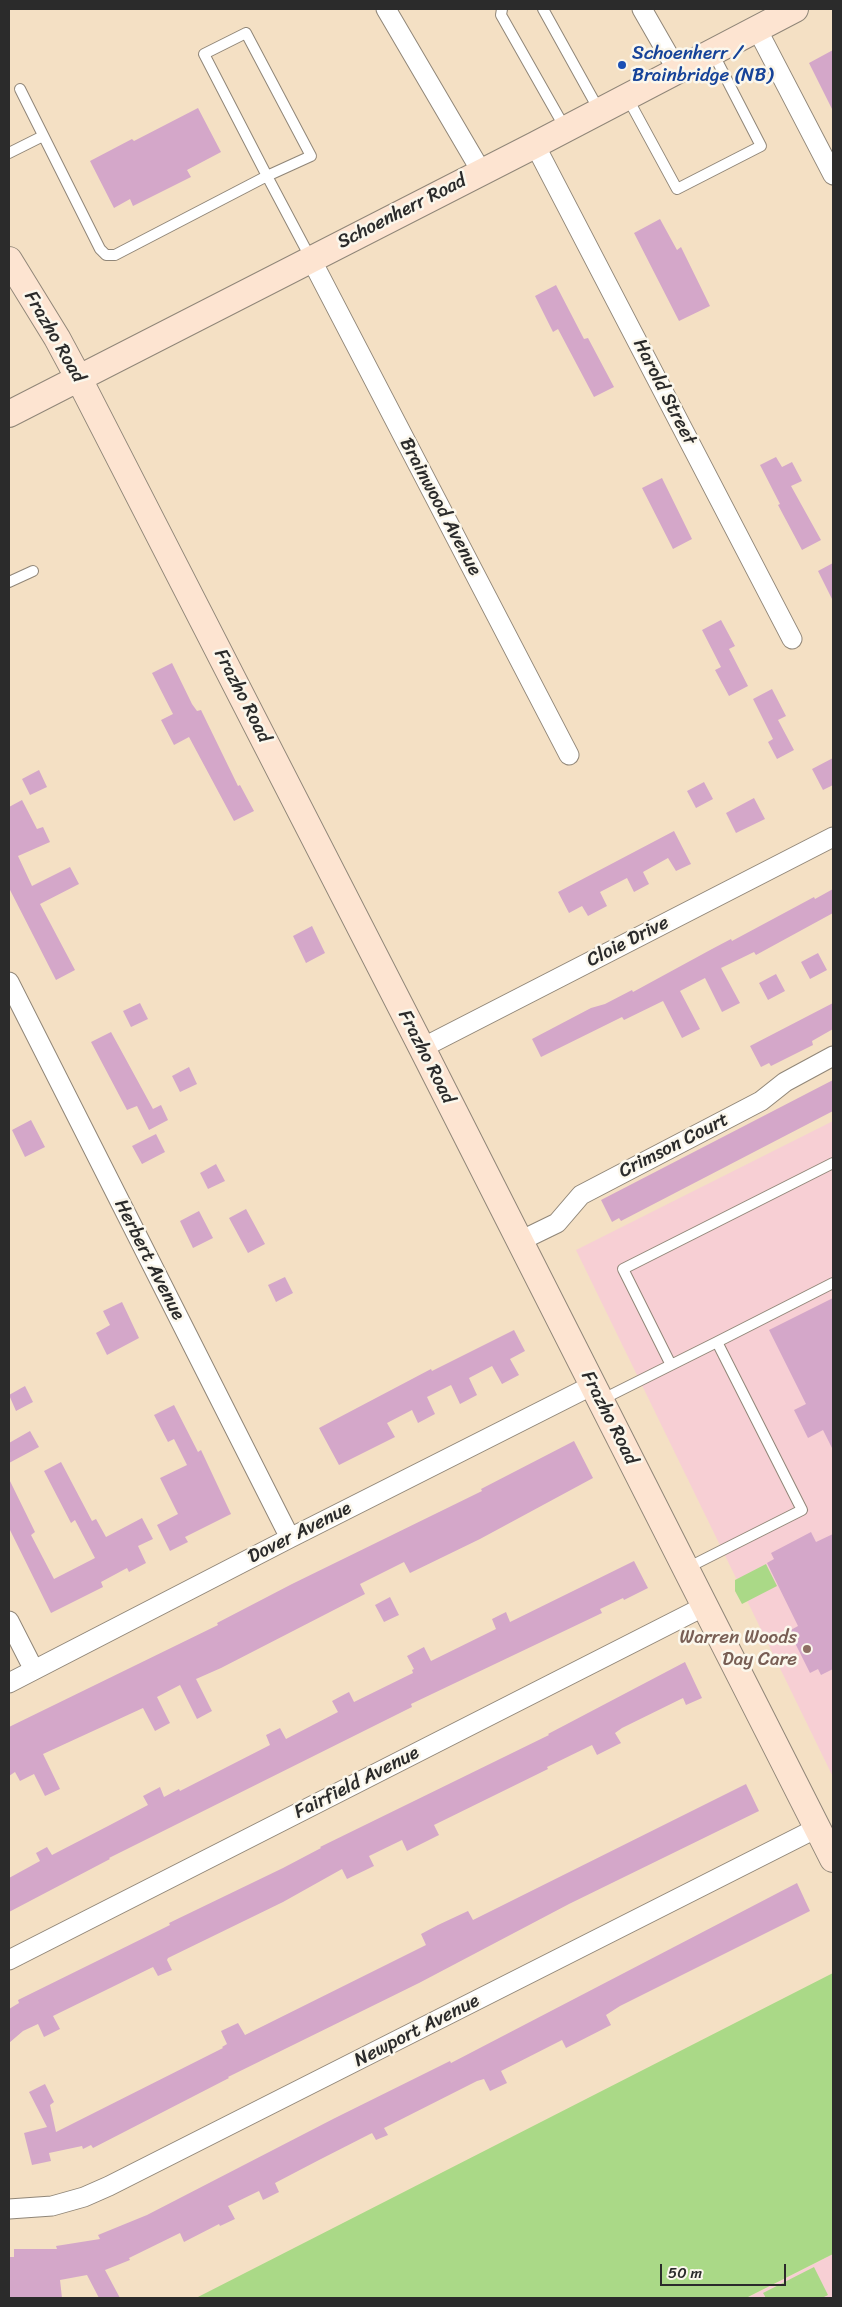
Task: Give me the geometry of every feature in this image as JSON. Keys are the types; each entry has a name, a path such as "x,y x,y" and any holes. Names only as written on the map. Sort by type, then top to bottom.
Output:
{"street":[{"path":"386,9 481,171"},
{"path":"642,9 677,70"},
{"name":"Schoenherr Road","path":"9,414 535,145 795,9"},
{"path":"757,29 833,175"},
{"name":"Harold Street","path":"535,145 792,639"},
{"name":"Brainwood Avenue","path":"311,259 569,755"},
{"name":"Frazho Road","path":"9,260 57,338 79,379 422,1048 833,1860"},
{"name":"Cloie Drive","path":"422,1048 833,836"},
{"name":"Herbert Avenue","path":"9,982 290,1538"},
{"name":"Crimson Court","path":"520,1241 557,1223 581,1195 761,1101 785,1082 833,1056"},
{"name":"Dover Avenue","path":"9,1683 290,1538 597,1393"},
{"name":"Fairfield Avenue","path":"9,1960 705,1606"},
{"path":"9,1621 34,1670"},
{"name":"Newport Avenue","path":"9,2209 52,2206 84,2197 109,2186 817,1828"}],"lane":[{"path":"502,9 501,15 565,129"},
{"path":"543,9 599,111"},
{"path":"20,89 100,250 106,256 115,255 267,176 310,156 246,34 204,54 267,176 311,259"},
{"path":"627,96 677,189 761,146 712,52"},
{"path":"9,153 43,136"},
{"path":"9,582 33,571"},
{"path":"671,1365 623,1269 833,1163"},
{"path":"597,1393 671,1365 833,1283"},
{"path":"686,1568 802,1510 717,1342"}],"shaded area":[{"path":"833,1121 833,1777 576,1250"},
{"path":"833,2254 833,2298 747,2298"}],"green space":[{"path":"766,1564 777,1586 742,1604 735,1591 735,1580"},
{"path":"833,1973 833,2254 746,2298 196,2298"},
{"path":"814,2267 828,2295 822,2298 766,2298 763,2293"}],"building":[{"path":"833,50 833,111 809,63"},
{"path":"198,108 221,152 187,170 191,177 133,206 130,199 114,208 90,161"},
{"path":"660,219 677,250 681,247 710,306 679,321 634,233"},
{"path":"556,285 584,339 588,338 614,387 594,397 558,329 553,332 535,296"},
{"path":"776,457 782,467 792,462 802,481 791,486 821,540 802,550 778,505 780,504 760,465"},
{"path":"662,478 692,539 673,549 642,488"},
{"path":"833,563 833,601 818,571"},
{"path":"721,620 735,646 729,649 748,686 729,696 715,670 721,667 702,630"},
{"path":"172,663 192,704 197,711 201,710 238,786 240,785 254,811 234,821 189,737 174,745 161,720 173,714 152,673"},
{"path":"772,689 786,716 778,720 794,750 777,759 768,742 773,739 753,699"},
{"path":"833,758 833,785 823,790 812,769"},
{"path":"39,770 47,787 30,795 22,779"},
{"path":"704,782 713,799 696,808 687,791"},
{"path":"754,798 765,819 736,833 726,813"},
{"path":"22,800 37,829 43,827 50,842 18,856 32,886 70,867 79,884 40,904 75,970 56,980 9,888 9,807"},
{"path":"674,831 691,864 676,871 668,858 643,872 649,884 634,892 627,878 600,892 607,906 588,916 582,906 569,913 558,892"},
{"path":"833,889 833,913 756,955 754,952 721,968 740,1003 722,1012 705,978 680,991 700,1029 682,1038 663,1001 624,1020 622,1017 541,1057 532,1039 591,1008 605,1004 632,990 633,992 731,939 732,941 814,897 815,899"},
{"path":"312,926 325,953 306,963 293,936"},
{"path":"818,953 827,970 810,979 801,962"},
{"path":"776,974 785,991 768,1000 759,983"},
{"path":"140,1003 148,1019 131,1027 123,1011"},
{"path":"833,1003 833,1029 812,1041 813,1045 771,1066 769,1063 761,1067 750,1046"},
{"path":"111,1032 153,1109 161,1105 168,1120 149,1130 137,1106 127,1110 91,1042"},
{"path":"189,1067 197,1084 180,1092 172,1076"},
{"path":"833,1080 833,1111 621,1221 619,1218 612,1222 601,1200"},
{"path":"31,1120 45,1147 25,1157 12,1130"},
{"path":"156,1134 165,1152 142,1164 132,1146"},
{"path":"216,1164 225,1181 208,1189 200,1173"},
{"path":"246,1209 265,1244 248,1253 229,1218"},
{"path":"199,1211 213,1238 193,1248 180,1221"},
{"path":"285,1277 293,1293 276,1302 268,1285"},
{"path":"833,1298 833,1450 823,1430 808,1438 794,1410 806,1404 769,1330"},
{"path":"122,1302 139,1338 107,1355 96,1333 110,1325 103,1311"},
{"path":"514,1330 525,1351 510,1359 519,1375 502,1384 492,1366 469,1378 477,1395 460,1404 451,1385 427,1397 435,1414 418,1423 412,1410 387,1423 395,1437 339,1465 319,1428 431,1369 432,1371"},
{"path":"25,1386 33,1402 16,1411 9,1395"},
{"path":"174,1405 198,1452 201,1450 231,1514 185,1537 188,1542 170,1551 157,1525 178,1514 160,1478 187,1465 174,1439 168,1442 154,1415"},
{"path":"30,1431 39,1447 9,1463 9,1443"},
{"path":"574,1441 593,1478 480,1539 410,1573 404,1562 360,1584 365,1594 196,1679 212,1711 197,1719 180,1685 157,1697 170,1723 155,1731 143,1708 43,1754 60,1789 45,1796 34,1774 20,1781 15,1772 9,1776 9,1727 218,1625 217,1623 292,1584 482,1491 481,1489"},
{"path":"61,1462 92,1521 96,1519 106,1537 142,1518 153,1539 138,1546 146,1563 129,1572 127,1568 101,1582 103,1587 51,1613 9,1528 9,1479 35,1532 31,1535 54,1579 95,1558 75,1520 71,1523 44,1471"},
{"path":"811,1532 816,1542 833,1534 833,1669 821,1675 818,1669 810,1673 789,1631 798,1626 767,1563 774,1559 771,1553"},
{"path":"634,1561 648,1588 600,1609 602,1613 411,1704 412,1707 109,1858 9,1912 9,1878 40,1861 36,1853 47,1847 52,1855 148,1805 143,1796 160,1787 164,1797 179,1789 180,1791 270,1745 266,1735 280,1728 286,1739 338,1712 332,1701 349,1692 354,1702 413,1673 412,1670 414,1669 407,1656 424,1647 431,1661 496,1629 492,1619 506,1612 510,1622"},
{"path":"390,1597 399,1615 384,1622 375,1605"},
{"path":"685,1662 702,1698 686,1705 683,1698 615,1733 621,1743 597,1755 592,1745 547,1767 548,1769 434,1825 439,1835 407,1851 402,1840 369,1856 374,1866 347,1879 342,1869 283,1902 168,1958 167,1960 172,1970 158,1976 153,1967 53,2016 60,2029 44,2037 38,2024 23,2031 9,2043 9,2009 19,2003 18,2000 170,1925 169,1923 283,1868 320,1847 549,1735"},
{"path":"746,1784 759,1811 569,1904 419,1983 228,2077 93,2148 91,2145 83,2149 82,2146 49,2153 51,2161 32,2165 24,2133 47,2127 29,2092 45,2084 54,2102 50,2105 56,2132 223,2048 227,2044 221,2031 238,2023 245,2035 426,1945 421,1934 438,1925 468,1911 473,1920"},
{"path":"797,1883 810,1911 620,2006 606,2015 611,2025 566,2048 562,2040 501,2071 507,2083 490,2091 484,2079 477,2081 384,2128 388,2135 376,2140 372,2133 275,2183 279,2192 263,2200 259,2191 228,2206 235,2219 220,2226 219,2224 184,2242 180,2233 129,2258 130,2260 105,2270 120,2298 99,2298 87,2275 60,2280 62,2298 10,2298 9,2257 14,2257 14,2249 57,2249 56,2246 100,2239 98,2235 147,2215 335,2118 450,2061 451,2063"}],"place":[{"name":"Schoenherr / Brainbridge (NB)","path":"622,65"},
{"name":"Warren Woods Day Care","path":"807,1649"}]}
